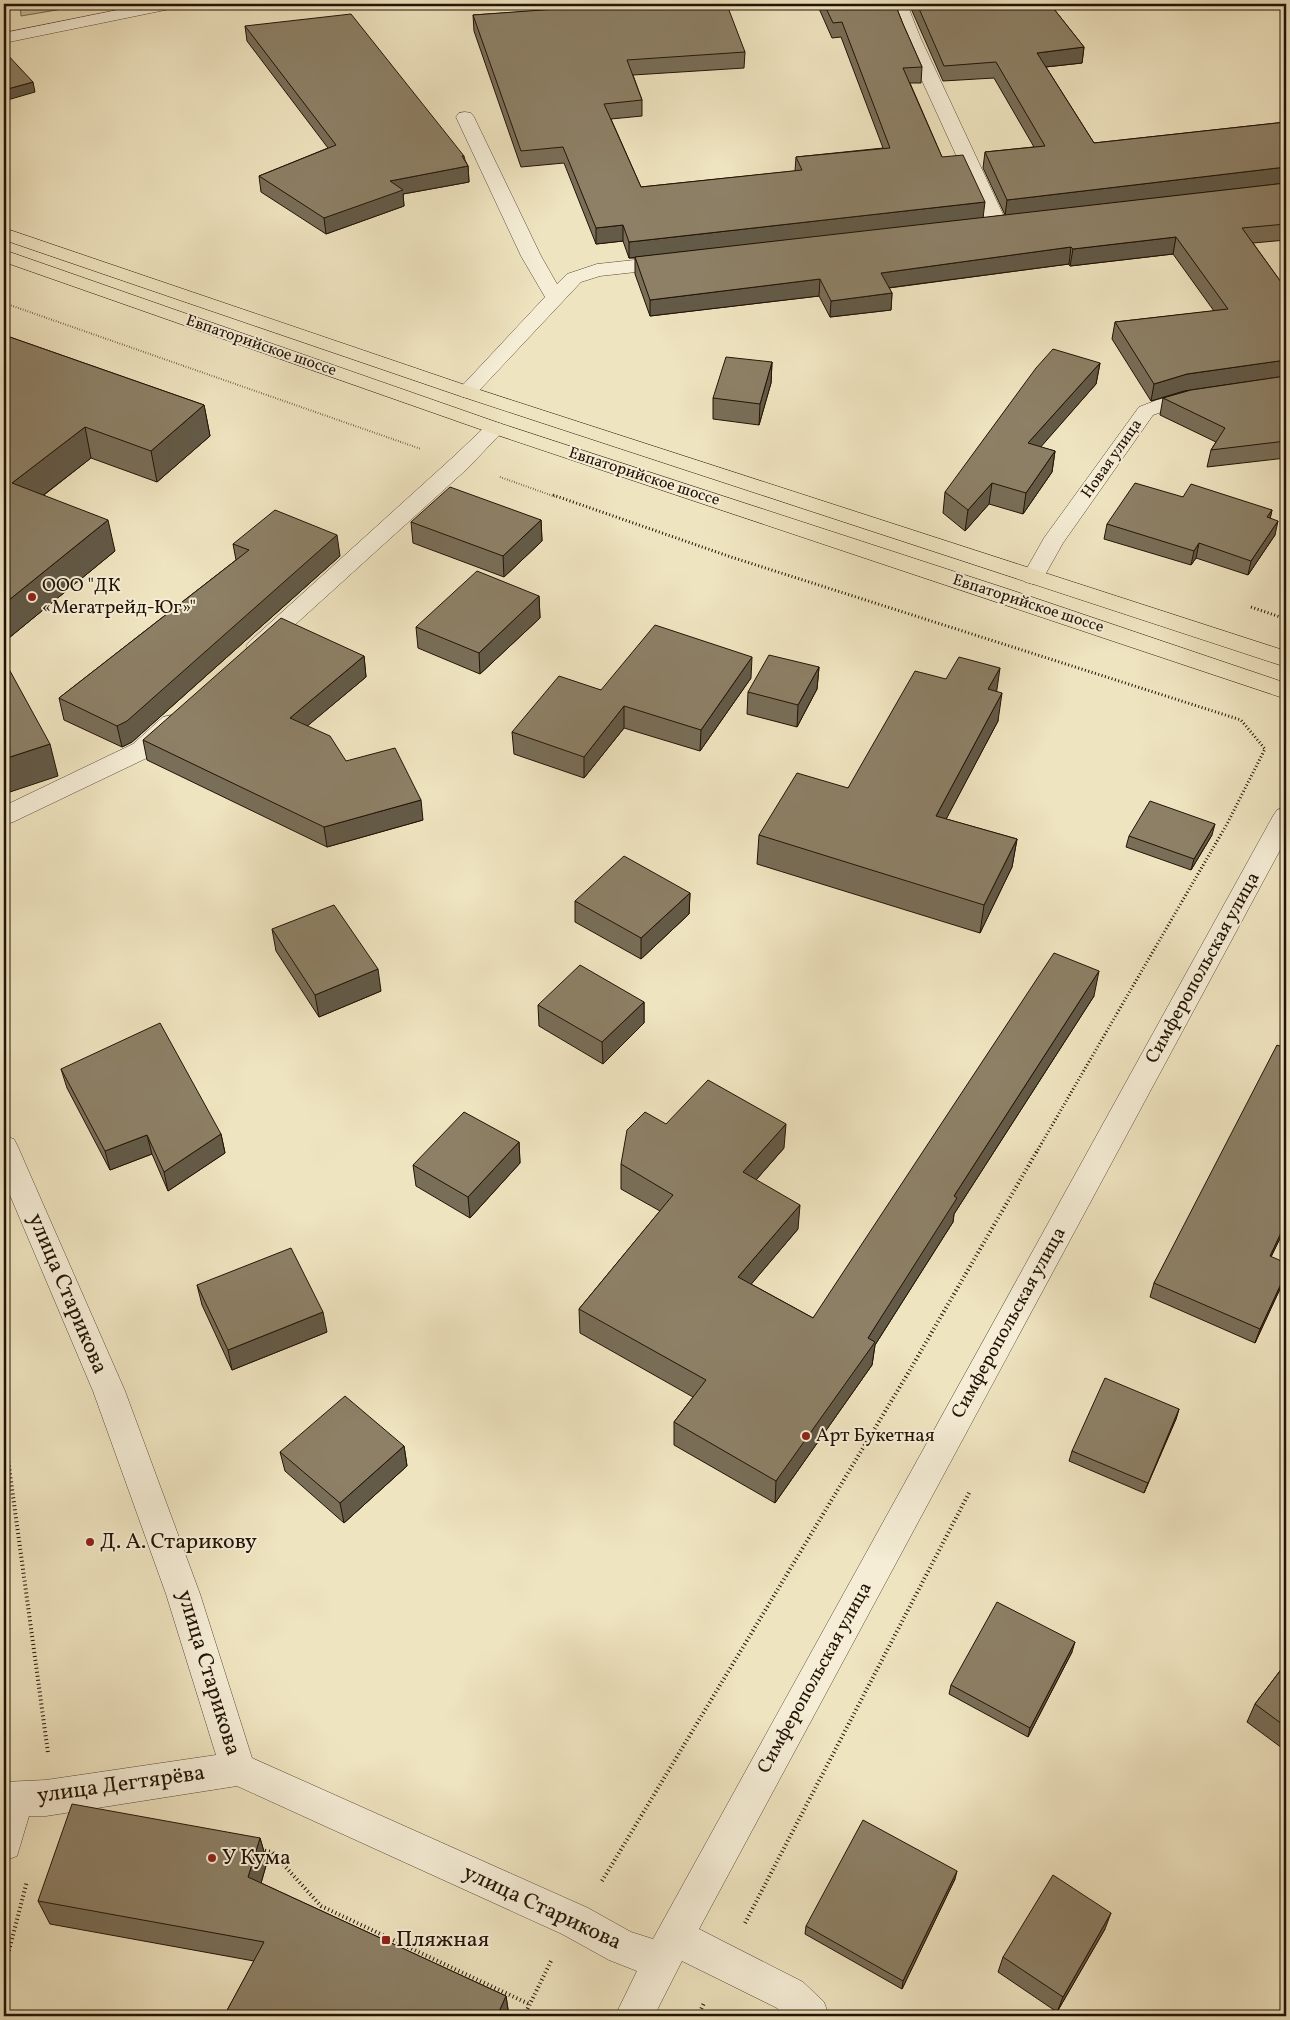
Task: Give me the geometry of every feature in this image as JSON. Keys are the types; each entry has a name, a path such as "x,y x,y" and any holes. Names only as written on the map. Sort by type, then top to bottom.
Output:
{"main road":[{"name":"Евпаторийское шоссе","path":"4,234 467,392 1286,659"},
{"name":"Евпаторийское шоссе","path":"4,256 495,428 1286,691"}],"street":[{"path":"4,38 170,4"},
{"path":"899,4 912,39 998,225"},
{"path":"465,117 531,256 555,297"},
{"path":"978,228 1017,223"},
{"path":"467,392 574,278 597,270 694,259"},
{"name":"Новая улица","path":"1033,577 1052,543 1123,440 1146,411 1164,404 1218,394"},
{"path":"244,658 460,463 495,428"},
{"path":"4,816 142,750 186,711"},
{"name":"Симферопольская улица","path":"634,2016 667,1949 1286,816"},
{"name":"улица Старикова","path":"4,1146 109,1391 184,1594 238,1769 575,1921 622,1946 667,1949 790,1995 810,2016"},
{"name":"улица Дегтярёва","path":"9,1799 46,1798 238,1769"},
{"path":"4,1843 9,1799"}],"path":[{"path":"4,303 731,557 1241,720 1265,749 1227,824 907,1375 602,1881"},
{"path":"4,1430 50,1763"},
{"path":"253,1848 272,1852 321,1906 529,2004"},
{"path":"4,1970 29,1875"},
{"path":"524,2016 554,1954"}],"shaded area":[{"path":"20,4 92,4 21,16"}],"building":[{"path":"568,4 680,4 682,8 727,5 745,52 627,60 642,100 604,104 641,187 802,170 796,157 890,148 842,22 833,23 824,4 895,4 922,67 903,68 942,157 963,155 985,202 629,242 623,225 596,228 563,147 521,151 473,15 570,8"},
{"path":"917,4 1050,4 1084,47 1037,53 1094,143 1286,122 1286,167 1007,200 985,152 1045,146 996,62 944,66"},
{"path":"351,14 464,156 462,156 468,166 390,181 403,190 324,218 259,176 336,145 245,26"},
{"path":"4,51 33,82 4,90"},
{"path":"1286,183 1286,224 1242,228 1286,289 1286,360 1187,374 1154,384 1115,322 1228,309 1176,237 1073,249 1071,247 881,273 892,293 831,301 820,279 650,300 635,257"},
{"path":"4,335 204,405 151,451 85,427 12,483 108,520 4,604"},
{"path":"1053,349 1100,363 1028,443 1055,451 1026,493 992,483 968,510 945,492 1036,368"},
{"path":"726,357 772,362 760,404 713,398"},
{"path":"1286,376 1286,441 1211,450 1225,428 1163,398 1191,390"},
{"path":"1135,483 1183,497 1191,484 1272,510 1267,517 1278,521 1251,561 1199,543 1194,551 1107,524"},
{"path":"450,487 541,520 503,556 411,522"},
{"path":"275,510 337,535 127,721 117,726 59,698 249,550 233,544"},
{"path":"477,571 539,596 479,653 416,627"},
{"path":"281,618 364,656 290,718 330,736 346,761 395,748 421,800 324,827 143,740"},
{"path":"655,625 752,657 701,730 624,706 584,757 512,732 559,676 601,690"},
{"path":"769,655 819,667 798,705 748,692"},
{"path":"959,657 1000,668 988,689 1002,693 936,816 1017,839 984,905 759,835 797,773 848,788 915,671 946,679"},
{"path":"4,660 50,744 4,759"},
{"path":"1150,801 1215,824 1194,859 1129,836"},
{"path":"624,856 690,893 641,938 575,901"},
{"path":"334,905 378,969 315,995 272,929"},
{"path":"1054,953 1099,971 954,1196 957,1198 868,1338 875,1342 776,1481 674,1422 706,1380 579,1309 673,1195 621,1164 627,1130 645,1112 666,1124 708,1080 786,1124 743,1172 800,1205 738,1277 813,1318"},
{"path":"580,965 644,1002 602,1042 538,1005"},
{"path":"160,1023 221,1134 164,1172 147,1135 105,1151 61,1069"},
{"path":"1277,1045 1285,1048 1286,1045 1286,1222 1270,1256 1286,1263 1286,1273 1260,1329 1154,1283"},
{"path":"464,1112 519,1142 468,1197 413,1165"},
{"path":"291,1248 323,1312 228,1350 197,1285"},
{"path":"1105,1378 1179,1409 1148,1483 1072,1451"},
{"path":"345,1396 404,1446 340,1503 280,1452"},
{"path":"997,1602 1075,1642 1030,1728 951,1685"},
{"path":"1286,1663 1286,1727 1255,1704"},
{"path":"72,1804 260,1838 248,1877 506,1996 497,2016 224,2016 264,1942 38,1901"},
{"path":"863,1820 957,1871 903,1981 806,1926"},
{"path":"1053,1875 1111,1913 1063,1997 1003,1957"}],"place":[{"name":"ООО \"ДК «Мегатрейд-Юг»\"","path":"32,597"},
{"name":"Арт Букетная","path":"806,1436"},
{"name":"Д. А. Старикову","path":"90,1542"},
{"name":"У Кума","path":"212,1858"},
{"name":"Пляжная","path":"386,1940"}]}
